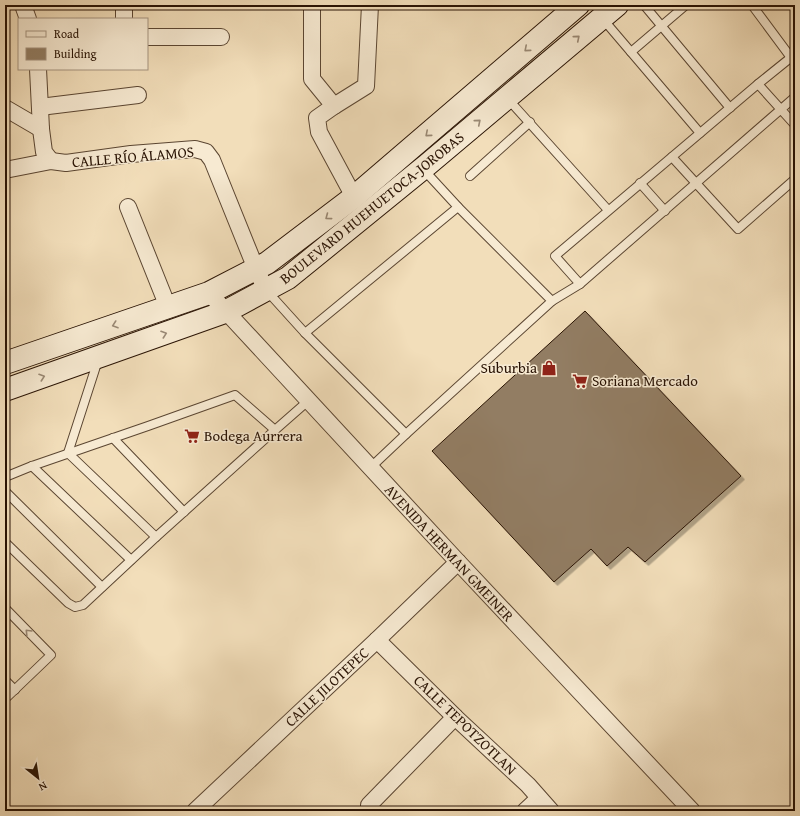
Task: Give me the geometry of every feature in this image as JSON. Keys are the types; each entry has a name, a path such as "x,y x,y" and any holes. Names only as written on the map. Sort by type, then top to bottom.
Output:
{"main road":[{"name":"BOULEVARD HUEHUETOCA-JOROBAS","path":"5,363 209,293 267,263 354,198 578,5"},
{"name":"BOULEVARD HUEHUETOCA-JOROBAS","path":"5,390 225,312 288,278 609,11"}],"street":[{"path":"23,5 28,18"},
{"path":"124,5 124,18"},
{"path":"312,5 312,79 334,106"},
{"path":"354,198 319,132 317,118 366,86 370,5"},
{"path":"148,37 221,36"},
{"name":"CALLE RÍO ÁLAMOS","path":"38,70 41,129 44,152 51,161 66,163 131,154 195,149 206,152 212,160 266,290"},
{"path":"40,107 138,95"},
{"path":"5,108 41,129"},
{"path":"5,170 51,161"},
{"path":"128,207 168,307"},
{"name":"AVENIDA HERMAN GMEINER","path":"209,293 370,468 692,811"},
{"name":"CALLE JILOTEPEC","path":"205,808 458,562"},
{"name":"CALLE TEPOTZOTLAN","path":"377,640 455,718 528,785 551,811"},
{"path":"369,811 369,805 455,718"},
{"path":"525,811 539,798"}],"lane":[{"path":"644,5 730,108"},
{"path":"631,52 686,5"},
{"path":"580,284 555,256 758,84 794,58 752,5"},
{"path":"609,11 631,52 700,133"},
{"path":"758,84 795,125"},
{"path":"507,97 608,210"},
{"path":"370,468 552,301 580,284 795,97"},
{"path":"470,176 530,122"},
{"path":"672,157 738,229 795,179"},
{"path":"422,168 458,207 552,301"},
{"path":"640,183 665,211"},
{"path":"305,333 458,207"},
{"path":"266,290 305,333 406,434"},
{"path":"68,453 99,357"},
{"path":"5,477 68,453 235,395 275,430"},
{"path":"5,542 68,603 75,607 83,605 156,537 308,401"},
{"path":"113,438 184,512"},
{"path":"68,453 156,537"},
{"path":"32,466 131,560"},
{"path":"5,491 102,587"},
{"path":"5,608 51,656 5,699"},
{"path":"5,680 15,690"}],"building":[{"name":"Soriana Mercado","path":"585,311 741,476 645,562 628,547 607,566 591,549 554,582 432,451"}],"place":[{"name":"Suburbia","path":"549,368"},
{"name":"Soriana Mercado","path":"580,381"},
{"name":"Bodega Aurrera","path":"192,436"}]}
